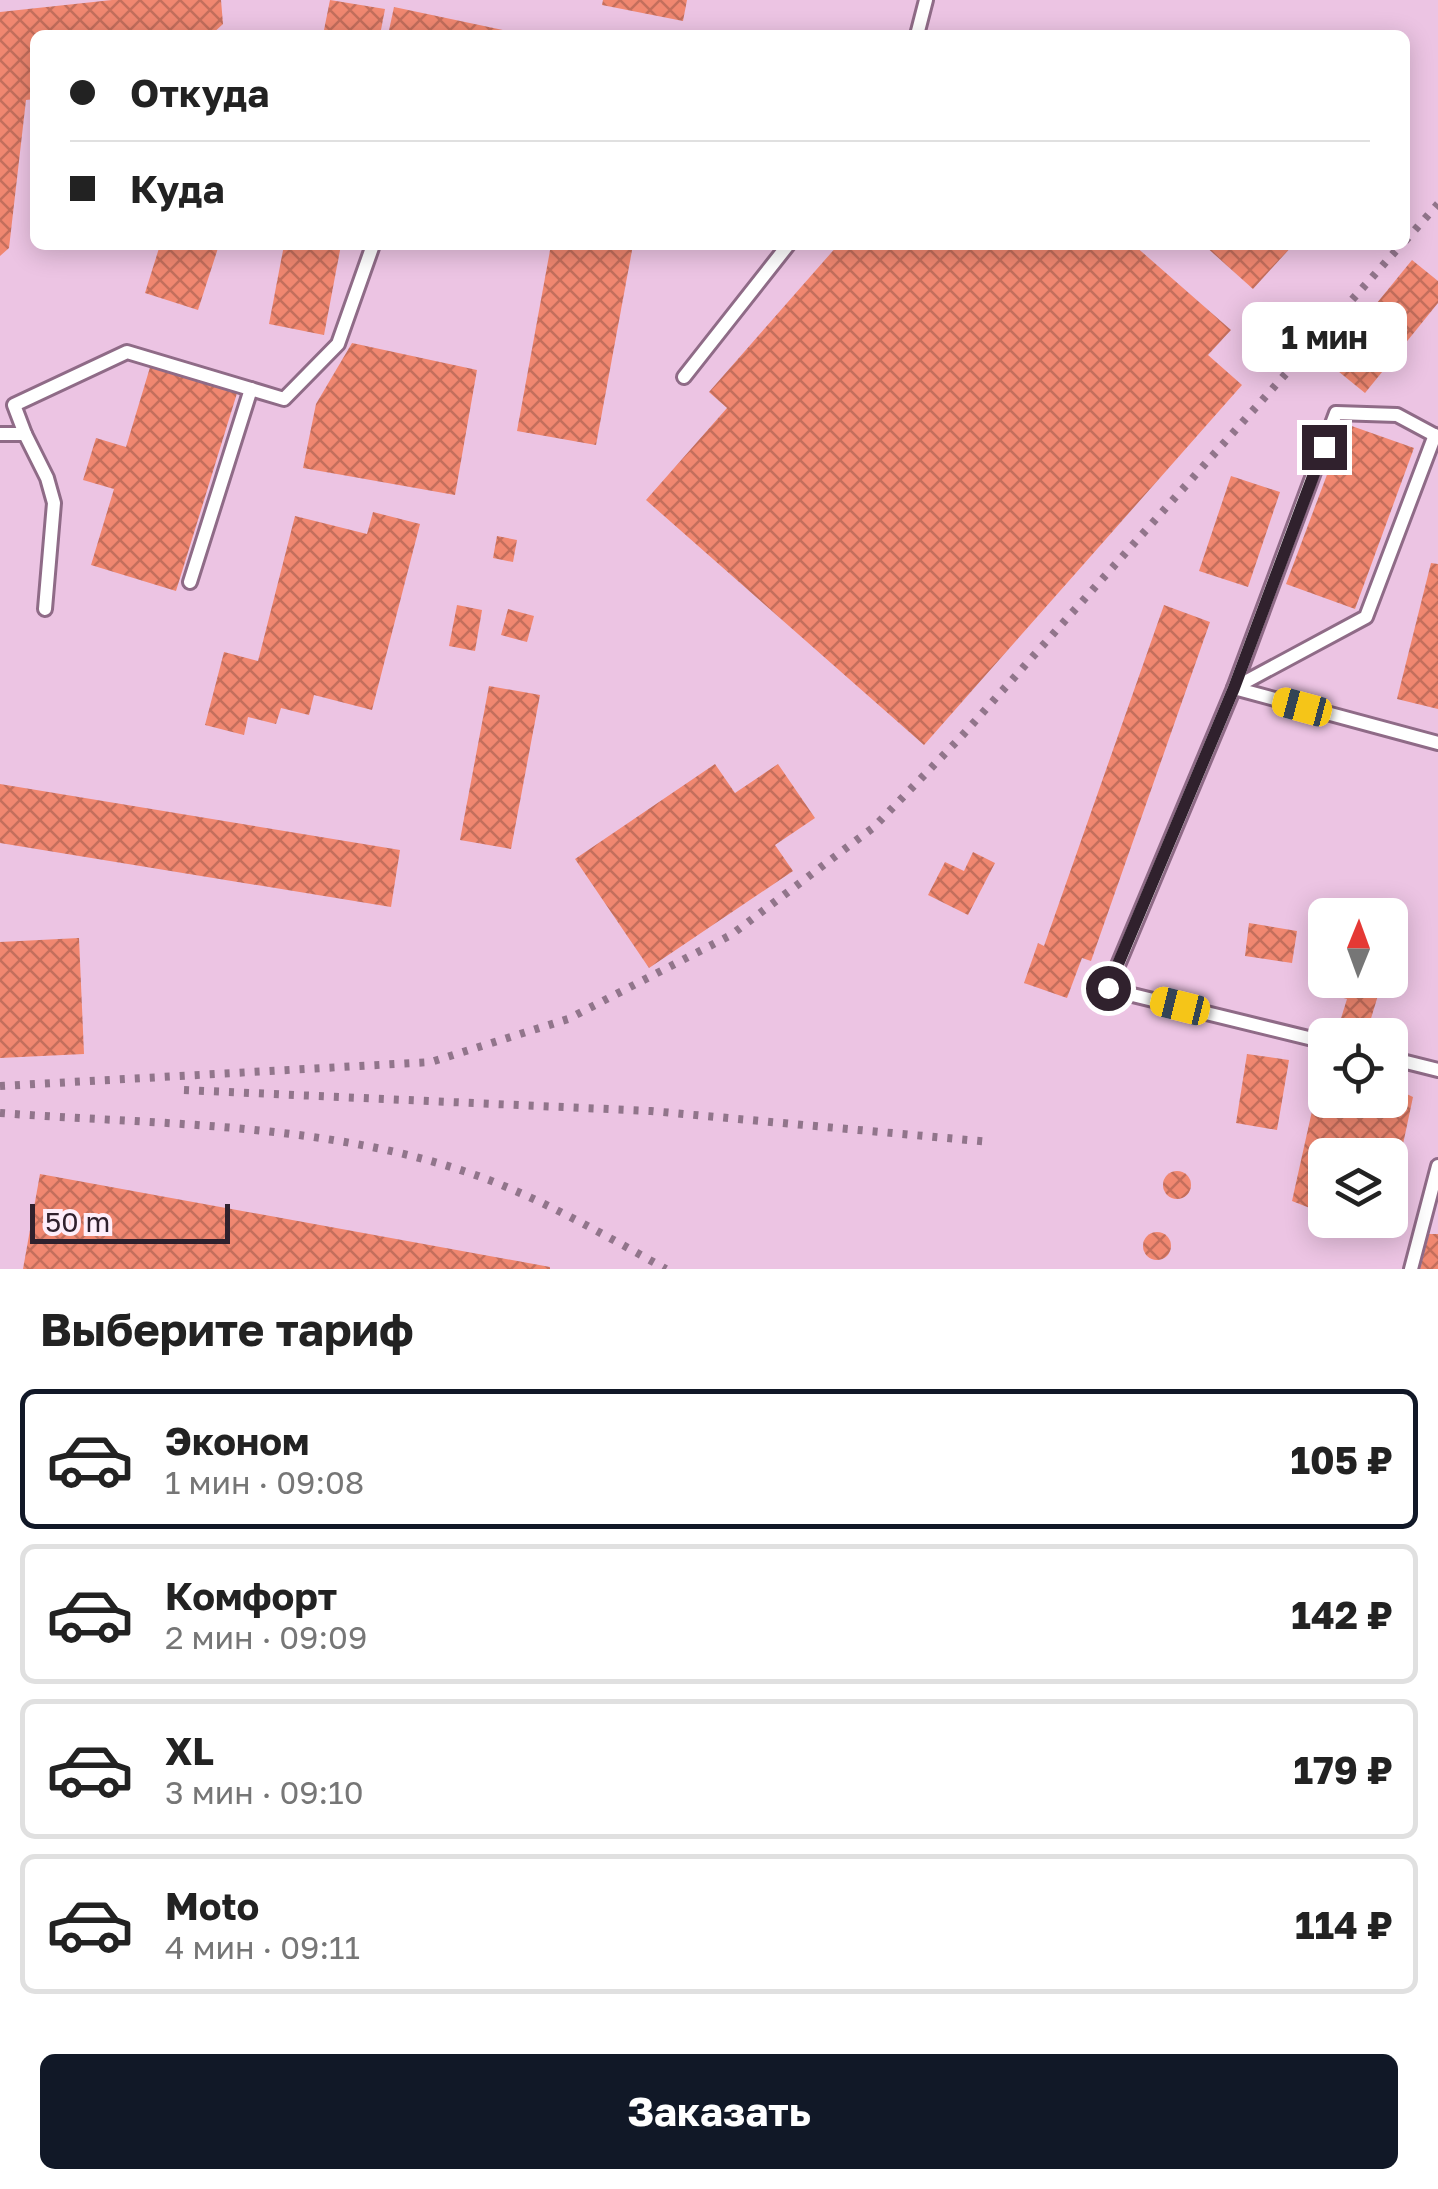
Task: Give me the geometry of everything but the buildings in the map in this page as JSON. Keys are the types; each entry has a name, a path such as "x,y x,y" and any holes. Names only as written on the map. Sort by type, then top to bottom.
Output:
{"lane":[{"path":"918,30 926,0"},
{"path":"44,609 54,503 48,478 24,434 14,405 127,352 284,399 338,344 371,250"},
{"path":"684,377 784,250"},
{"path":"190,582 250,389"},
{"path":"1234,688 1366,617 1437,436 1397,415 1336,413 1234,688 1108,988 1308,1038"},
{"path":"0,434 24,434"},
{"path":"1234,688 1438,744"},
{"path":"1408,1062 1438,1070"},
{"path":"1411,1269 1438,1166"}],"railway":[{"path":"1410,235 1438,204"},
{"path":"0,1086 431,1062 568,1019 731,935 874,827 960,738 1397,250"},
{"path":"184,1090 651,1111 990,1142"},
{"path":"0,1113 248,1129 309,1136 431,1161 512,1189 666,1269"}],"route":[{"path":"1108,988 1234,688 1324,447"}]}
